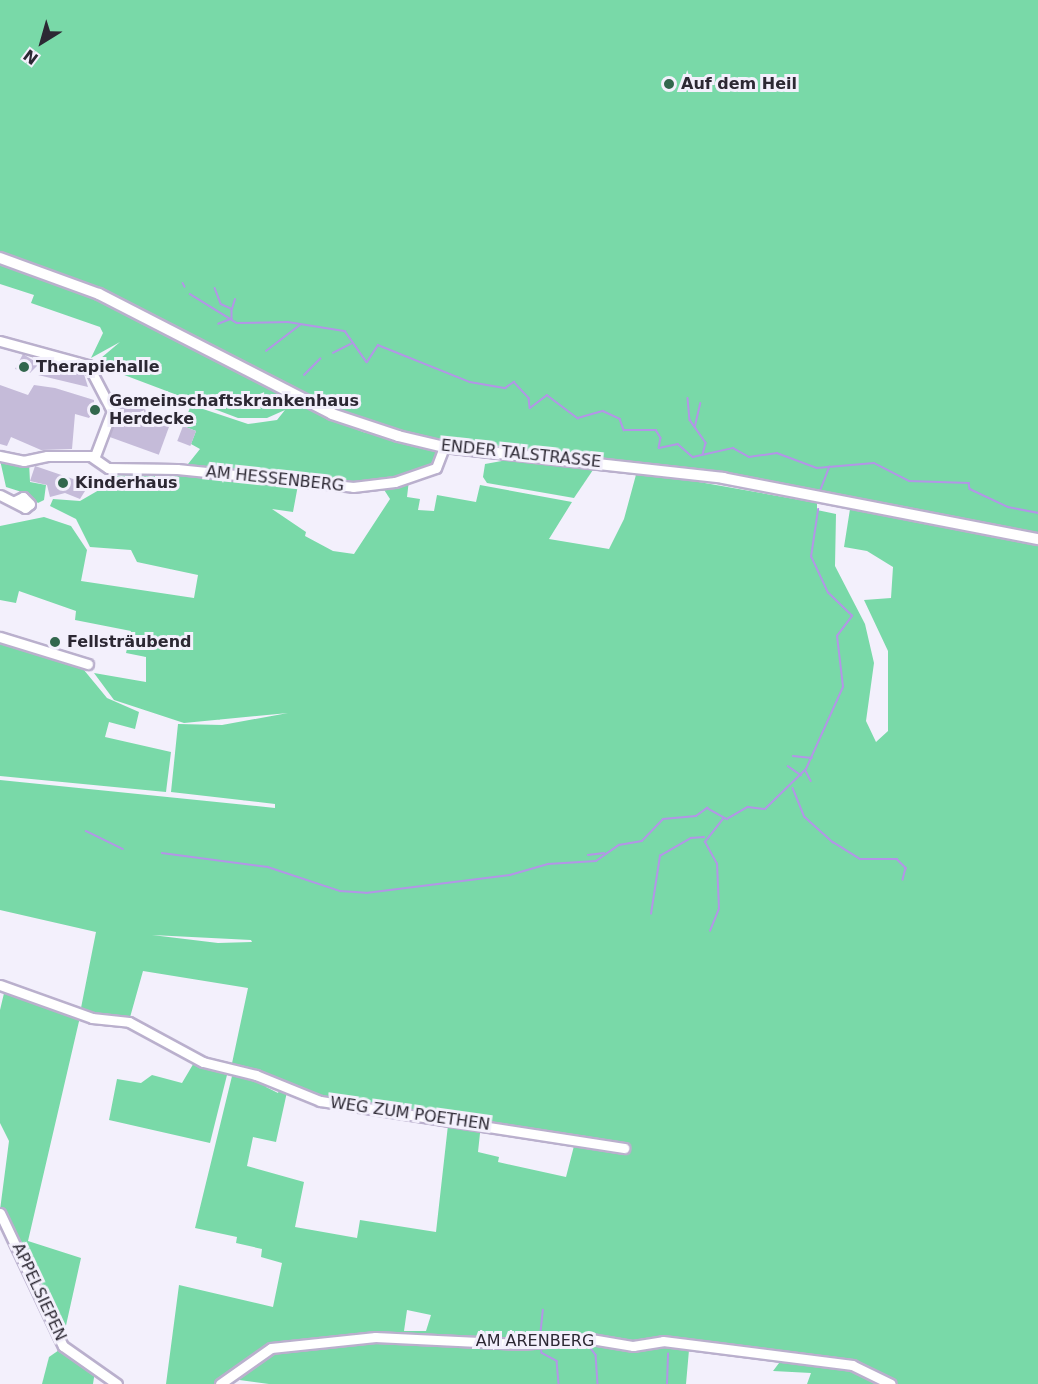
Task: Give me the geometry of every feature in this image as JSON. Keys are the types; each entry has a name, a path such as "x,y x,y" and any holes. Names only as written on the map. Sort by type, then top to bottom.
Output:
{"main road":[{"name":"ENDER TALSTRASSE","path":"0,258 99,294 332,414 444,447 723,478 1038,539"}],"street":[{"path":"0,340 88,365 112,411 101,447 92,457"},
{"name":"AM HESSENBERG","path":"0,456 24,461 47,456 92,457 108,468 177,469 353,487 402,480 436,468 444,447"},
{"path":"0,495 15,501"},
{"path":"0,637 88,664"},
{"name":"WEG ZUM POETHEN","path":"0,986 92,1018 129,1023 203,1062 256,1075 320,1101 624,1148"},
{"name":"APPELSIEPEN","path":"0,1213 63,1346 117,1384"},
{"name":"AM ARENBERG","path":"220,1384 271,1348 375,1337 520,1344 591,1339 633,1346 663,1341 852,1365 891,1384"}],"green space":[{"path":"0,0 1038,0 1038,536 722,473 445,443 400,433 298,394 0,254"},
{"path":"0,263 98,299 329,418 363,432 440,451 440,461 408,477 351,485 184,469 200,449 191,444 196,431 183,426 191,405 248,424 277,420 285,410 267,418 238,418 103,367 101,358 120,342 91,358 103,333 100,327 31,303 34,295 0,284"},
{"path":"518,458 597,464 574,498 487,483 483,477 485,464"},
{"path":"0,460 29,462 30,482 46,485 44,500 38,503 28,494 6,487"},
{"path":"139,469 298,485 293,512 272,509 306,532 305,536 333,551 354,554 390,499 381,485 409,480 407,497 420,499 418,510 434,511 437,495 476,502 480,485 572,502 549,539 609,549 624,519 637,471 817,503 817,510 836,514 835,566 865,624 874,663 866,721 876,742 888,731 888,651 864,600 891,598 893,567 867,551 844,547 850,509 1038,540 1038,1384 807,1384 811,1373 773,1371 782,1359 715,1349 711,1353 689,1350 686,1384 269,1384 232,1379 277,1348 375,1339 423,1344 425,1339 376,1336 277,1345 219,1384 166,1384 179,1285 273,1307 282,1263 261,1257 262,1249 236,1243 237,1237 195,1228 233,1072 268,1082 266,1087 278,1093 280,1088 287,1092 276,1142 253,1137 247,1166 304,1182 295,1227 357,1238 360,1220 436,1232 448,1125 481,1124 478,1152 499,1157 498,1162 566,1177 575,1142 624,1150 625,1146 498,1123 438,1119 320,1100 231,1068 248,988 143,971 129,1021 80,1013 96,932 0,910 0,780 275,808 275,804 171,792 178,724 222,725 288,713 184,723 114,700 94,673 146,682 146,657 126,653 131,631 75,620 76,611 19,591 16,603 0,600 0,526 44,517 71,526 87,550 81,581 194,598 198,575 137,562 131,550 90,547 76,519 50,506 53,499 80,501 99,490 112,476 138,475","holes":["152,935 251,940 252,942 218,943","407,1310 431,1315 426,1331 404,1331"]},
{"path":"0,638 79,664 107,698 139,712 135,729 109,722 105,737 171,752 166,792 0,776"},
{"path":"5,989 80,1017 28,1241 81,1258 63,1339 0,1210 9,1141 0,1123 0,1010"},
{"path":"195,1061 228,1071 210,1143 109,1120 117,1079 141,1083 152,1075 182,1083"},
{"path":"62,1348 95,1371 93,1384 42,1384 49,1357"}],"building":[{"name":"Therapiehalle","path":"23,354 39,364 30,373 15,369"},
{"path":"39,364 83,371 88,387 38,375"},
{"path":"0,385 28,395 34,385 55,388 94,400 94,411 89,418 75,414 72,449 41,450 11,437 7,446 0,444"},
{"path":"122,401 172,419 159,455 109,437"},
{"path":"183,426 196,431 190,446 177,441"},
{"name":"Kinderhaus","path":"35,466 82,482 85,491 80,499 65,493 50,497 47,485 30,481"}],"waterway":[{"path":"183,283 185,287"},
{"path":"215,288 221,304 232,309 232,319 219,324"},
{"path":"190,294 237,323 288,322 345,331 367,362 378,345 470,382 505,388 514,382 529,398 530,408 547,395 578,418 603,411 620,419 624,430 656,430 661,438 659,448 678,444 693,457 733,448 749,457 777,453 817,468 874,463 909,481 969,483 970,489 1008,507 1038,513"},
{"path":"232,309 235,299"},
{"path":"266,351 300,325"},
{"path":"333,353 351,344"},
{"path":"304,375 320,359"},
{"path":"688,398 690,420 706,443 703,455"},
{"path":"695,426 700,404"},
{"path":"820,491 829,467"},
{"path":"162,853 268,867 340,891 366,893 510,875 548,864 596,861 619,845 642,841 663,819 696,816 707,808 727,819 748,807 765,809 806,769 843,687 837,636 852,616 828,593 811,557 818,510"},
{"path":"793,756 812,758"},
{"path":"788,766 801,775"},
{"path":"806,771 811,781"},
{"path":"793,788 805,817 833,842 860,859 897,859 906,868 903,880"},
{"path":"710,931 719,909 717,864 705,842 723,819"},
{"path":"86,831 123,849"},
{"path":"651,914 660,856 691,838 704,837"},
{"path":"588,855 604,853"},
{"path":"540,1337 543,1310"},
{"path":"541,1347 542,1353 557,1361 559,1384"},
{"path":"590,1347 596,1355 598,1384"},
{"path":"667,1384 668,1354"}],"place":[{"name":"Auf dem Heil","path":"669,84"},
{"name":"Therapiehalle","path":"24,367"},
{"name":"Gemeinschaftskrankenhaus Herdecke","path":"95,410"},
{"name":"Kinderhaus","path":"63,483"},
{"name":"Fellsträubend","path":"55,642"}]}
